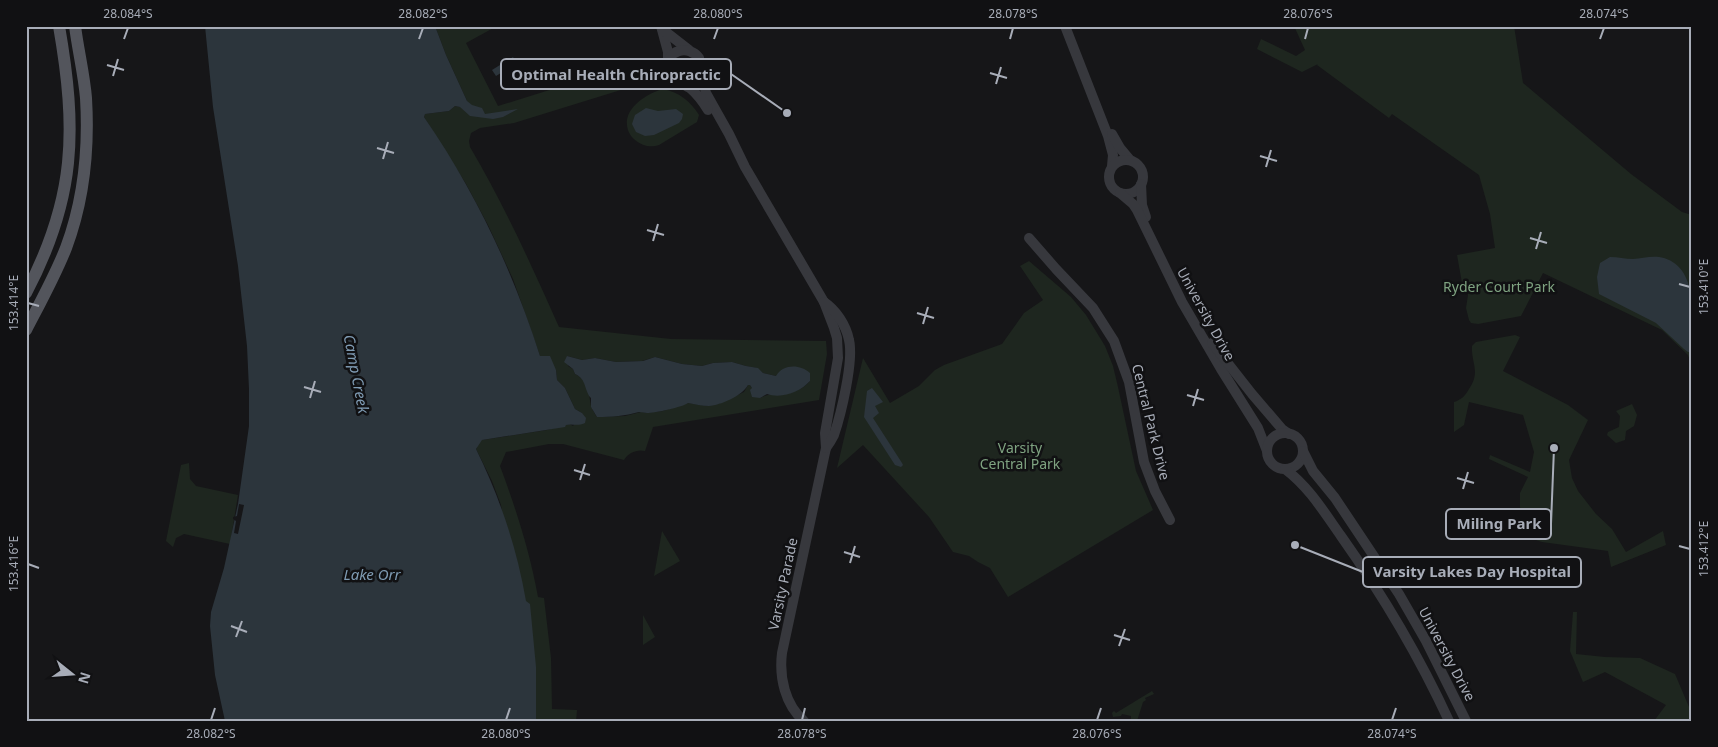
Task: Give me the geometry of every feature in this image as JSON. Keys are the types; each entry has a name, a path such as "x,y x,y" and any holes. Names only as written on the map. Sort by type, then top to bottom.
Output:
{"main road":[{"path":"26,293 50,243 60,213 68,169 70,105 59,29 76,28 86,96 87,137 84,176 72,231 66,247 53,278 26,330"}],"street":[{"path":"1065,26 1108,136 1113,155 1109,180 1120,193 1125,194 1134,191 1141,184 1143,175 1141,169 1138,164 1130,160 1113,137 1070,26"},
{"path":"661,28 699,58 701,71 695,80 684,83 671,76 668,52 661,28"},
{"path":"668,62 674,53 684,49 689,50"},
{"name":"Varsity Parade","path":"701,71 706,94 745,167 824,302 834,328 838,346 836,374 825,433 826,448 780,666 785,691 795,710 804,721"},
{"name":"Varsity Parade","path":"679,82 691,89 701,99 721,133 745,167"},
{"path":"1112,166 1120,161 1130,160"},
{"name":"University Drive","path":"1141,184 1142,205 1145,214 1206,335 1252,394 1282,429 1289,434"},
{"name":"University Drive","path":"1120,193 1137,210 1182,302 1258,428 1267,450"},
{"name":"Central Park Drive","path":"1029,238 1093,308 1114,341 1128,382 1146,470 1163,509 1170,520"},
{"path":"1284,433 1298,439 1303,451 1300,462 1296,466 1285,469 1279,468 1272,463 1267,450 1274,437 1284,433"},
{"name":"University Drive","path":"1303,451 1314,472 1335,498 1399,594 1426,641 1466,721"},
{"name":"University Drive","path":"1285,469 1310,492 1359,561 1402,632 1449,721"}],"green space":[{"path":"435,26 497,26 466,43 498,106 559,87 606,60 624,89 514,123 480,128 471,133 470,147 517,236 559,327 671,339 826,341 827,354 819,400 653,427 645,451 633,452 624,460 563,444 549,444 506,452 500,466 522,531 538,597 544,598 551,658 552,709 577,710 576,721 532,721 501,505 477,448 472,443 547,430 570,424 573,426 582,413 575,409 565,388 557,380 556,370 540,356 513,279 488,225 466,184 424,117 425,114 449,111 455,106 460,107 467,101","holes":["567,356 582,360 595,358 616,362 642,361 655,357 682,364 702,366 713,363 732,362 757,368 763,373 810,381 798,390 760,398 748,385 744,392 718,404 707,406 688,403 663,411 641,412 625,416 597,417 591,406 585,384 575,374 573,369 568,366"]},
{"name":"Ryder Court Park","path":"1294,26 1514,26 1523,83 1631,174 1682,212 1692,215 1692,366 1688,355 1662,330 1543,273 1521,316 1478,324 1471,323 1466,308 1468,295 1462,283 1457,255 1495,248 1490,214 1479,175 1392,114 1389,118 1318,64 1302,72 1257,49 1261,39 1296,56 1305,50"},
{"path":"663,89 674,92 688,102 699,115 697,122 659,145 643,145 634,139 628,130 627,118 644,97"},
{"name":"Varsity Central Park","path":"1029,261 1071,297 1086,315 1105,346 1113,366 1136,471 1153,510 1008,597 990,568 969,556 953,552 929,517 863,445 837,468 863,358 890,403 919,386 935,370 944,365 1002,344 1024,313 1043,300 1020,266"},
{"path":"1515,335 1520,337 1503,371 1568,405 1588,420 1569,460 1572,478 1578,491 1596,514 1612,529 1626,552 1663,531 1666,545 1611,567 1608,551 1542,542 1527,537 1520,507 1520,493 1528,477 1489,459 1490,455 1530,472 1534,452 1523,415 1469,402 1464,425 1454,432 1454,402 1464,396 1473,383 1475,368 1472,346 1476,342"},
{"path":"1632,404 1637,415 1634,426 1626,431 1625,440 1616,443 1607,435 1608,432 1619,427 1620,416 1616,411"},
{"path":"189,463 190,479 196,486 238,495 230,544 184,534 176,538 173,547 166,541 181,465"},
{"path":"662,531 680,561 654,576"},
{"path":"1573,612 1577,612 1576,654 1640,658 1675,674 1692,714 1692,721 1654,721 1666,705 1605,672 1583,682 1570,651"},
{"path":"643,615 655,637 643,645"},
{"path":"1152,691 1154,694 1145,698 1146,700 1143,702 1137,721 1131,719 1131,716 1122,714 1121,716 1113,717 1112,713 1114,711 1116,713"}],"water":[{"name":"Lake Orr","path":"205,26 435,26 467,101 472,105 482,108 485,114 518,109 503,117 493,119 470,116 460,107 455,106 449,111 425,114 424,117 460,174 491,232 518,293 540,356 550,356 556,370 557,380 565,388 575,409 586,418 585,423 579,425 566,425 565,427 482,440 476,449 493,486 507,524 518,562 526,601 530,604 536,667 536,721 225,721 215,675 210,626 211,612 224,568 238,504 249,426 249,389 247,346 238,266 213,107"},
{"path":"513,57 517,63 496,76 492,70"},
{"path":"646,108 658,111 676,109 683,114 682,119 679,123 654,135 645,136 636,132 632,124 635,115"},
{"path":"1610,257 1633,259 1660,257 1676,264 1684,273 1692,298 1692,352 1684,349 1656,323 1599,294 1597,277 1600,263"},
{"path":"567,356 582,360 595,358 616,362 643,361 655,357 682,364 702,366 713,363 732,362 758,368 763,373 776,376 787,367 797,367 810,373 810,381 796,391 785,395 767,394 760,398 752,397 750,390 752,388 748,385 736,396 714,405 706,406 688,403 656,412 597,417 591,407 591,398 582,379 564,362"},
{"path":"872,388 883,402 875,406 879,413 873,418 902,463 901,467 895,465 864,417 867,391"}],"pier":[{"path":"239,504 244,505 238,534 234,533 236,521 233,517 237,516"}],"place":[{"name":"Optimal Health Chiropractic","path":"787,113"},
{"name":"Miling Park","path":"1554,448"},
{"name":"Varsity Lakes Day Hospital","path":"1295,545"}],"water label":[{"name":"Camp Creek","path":"356,374"}]}
